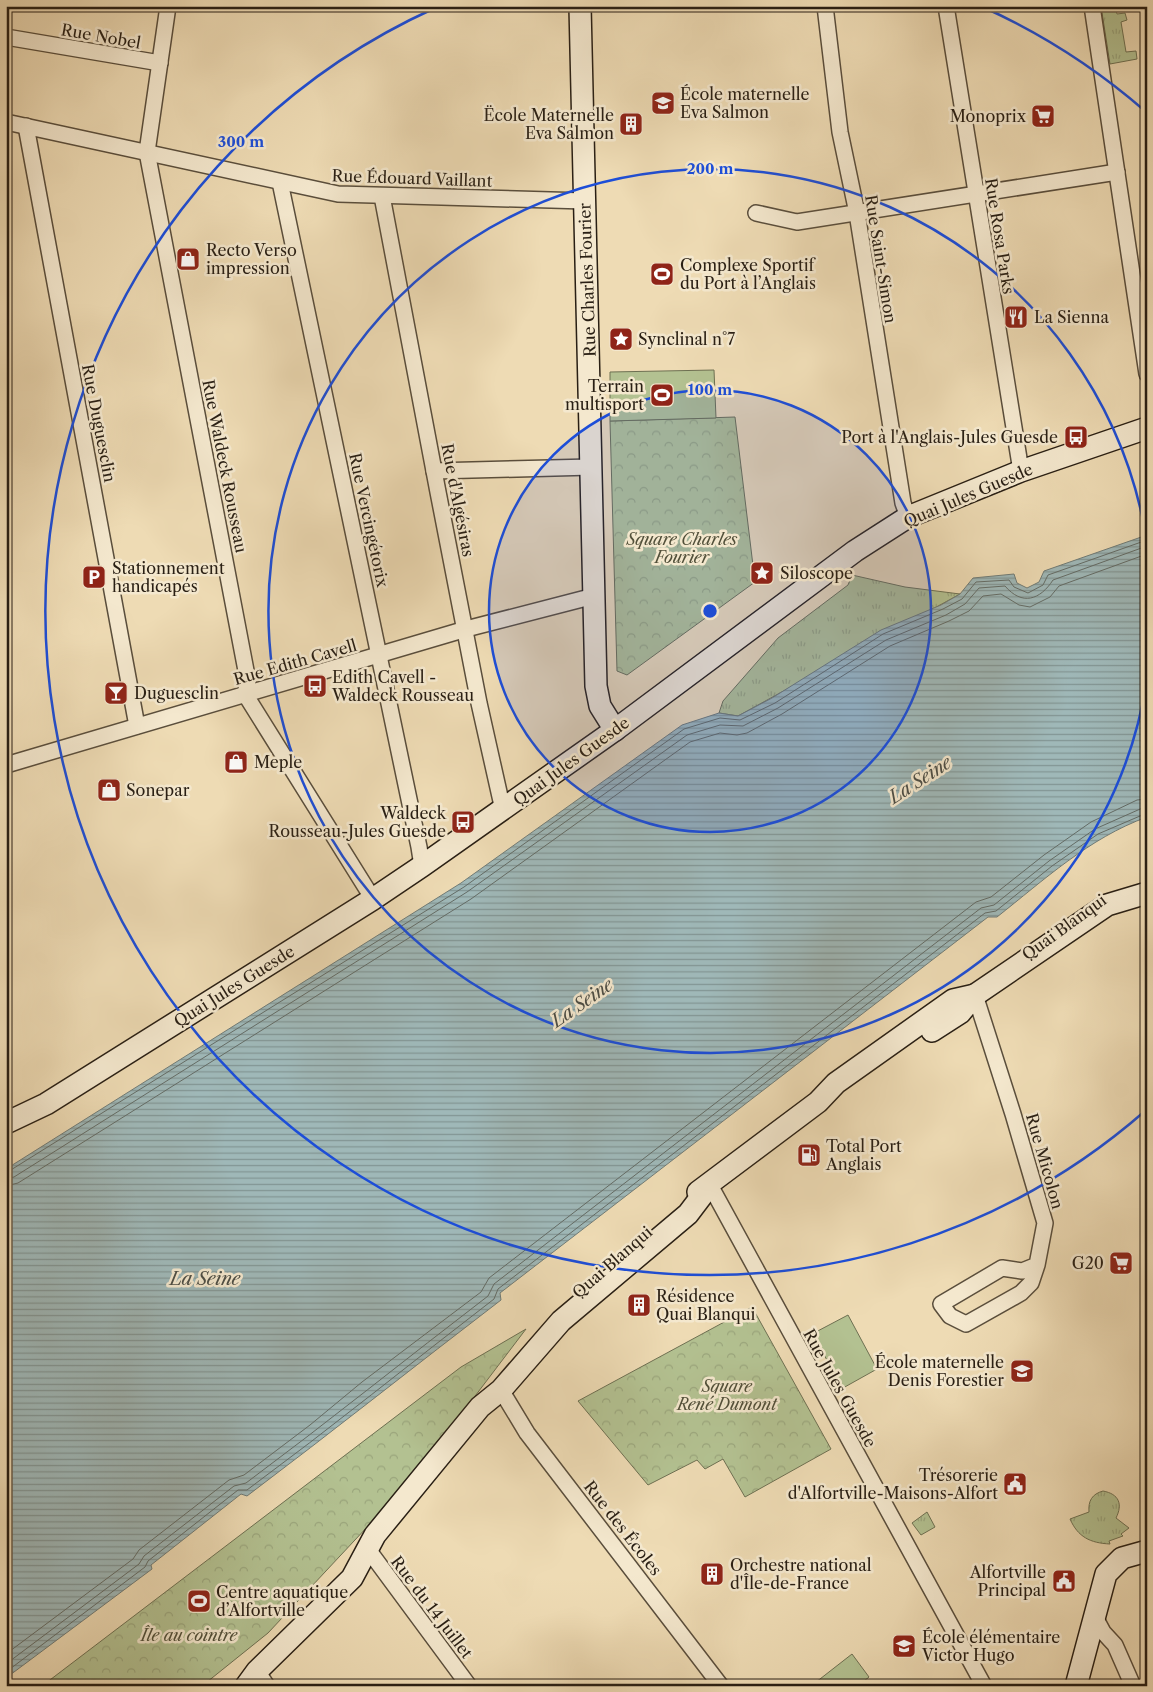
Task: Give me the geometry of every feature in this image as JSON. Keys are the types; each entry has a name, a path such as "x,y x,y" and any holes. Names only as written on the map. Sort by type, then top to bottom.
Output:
{"main road":[{"name":"Rue Charles Fourier","path":"580,6 597,697 615,730"},
{"name":"Quai Jules Guesde","path":"6,1123 46,1104 373,899 504,810 615,730 855,551 908,518 1021,471 1147,428"},
{"name":"Quai Blanqui","path":"1014,968 1020,955 1095,901 1147,882"},
{"name":"Quai Blanqui","path":"229,1686 238,1678 257,1681 291,1638 352,1578 375,1535 480,1407 501,1390 532,1352 545,1342 561,1321 688,1214 710,1185 818,1102 836,1083 953,1000 975,995 1107,905 1147,893"},
{"path":"1076,1686 1106,1574 1114,1564 1134,1553 1147,1551"}],"street":[{"name":"Rue Waldeck Rousseau","path":"168,6 147,152 248,681 245,694"},
{"name":"Rue Saint-Simon","path":"825,6 840,132 857,213 903,503 908,518"},
{"name":"Rue Rosa Parks","path":"946,6 1021,471"},
{"path":"1092,6 1147,374"},
{"name":"Rue Nobel","path":"6,37 160,63"},
{"name":"Rue Édouard Vaillant","path":"6,122 338,194 585,201"},
{"name":"Rue Duguesclin","path":"26,126 137,726"},
{"path":"756,213 797,222 1117,172"},
{"name":"Rue Vercingétorix","path":"280,182 422,866"},
{"name":"Rue d'Algésiras","path":"382,196 479,703 504,810"},
{"path":"434,471 592,467"},
{"name":"Rue Edith Cavell","path":"6,765 379,655 594,596"},
{"path":"245,694 373,899"},
{"name":"Rue Micolon","path":"975,995 1045,1223 1037,1265 1031,1283 1021,1292 966,1324 950,1316 941,1304 1002,1268 1022,1271 1037,1265"},
{"name":"Rue Jules Guesde","path":"710,1185 984,1686"},
{"name":"Rue des Écoles","path":"501,1390 527,1433 721,1686"},
{"name":"Rue du 14 Juillet","path":"367,1548 469,1686"},
{"path":"1095,1617 1103,1632 1115,1645 1133,1686"}],"green space":[{"path":"1101,6 1115,6 1117,14 1125,13 1127,20 1121,22 1126,52 1136,51 1137,59 1110,64"},
{"name":"Terrain multisport","path":"714,370 716,418 610,421 610,372"},
{"name":"Square Charles Fourier","path":"735,417 755,582 627,675 617,671 610,421"},
{"path":"852,575 905,587 960,594 738,716 719,713 723,701 778,638 848,585"},
{"name":"Square René Dumont","path":"752,1307 831,1449 745,1497 723,1459 705,1469 697,1460 648,1485 578,1401"},
{"path":"848,1315 877,1369 843,1388 812,1334"},
{"name":"Île au cointre","path":"526,1329 412,1479 268,1633 202,1686 42,1686 461,1367"},
{"path":"1103,1491 1116,1497 1119,1508 1116,1518 1129,1528 1121,1534 1123,1536 1109,1541 1110,1544 1096,1542 1081,1535 1070,1519 1089,1512 1089,1504 1092,1498"},
{"path":"927,1512 935,1527 921,1535 912,1523"},
{"path":"852,1654 869,1677 858,1686 811,1686"}],"water":[{"name":"La Seine","path":"1147,535 1147,817 1106,836 1086,848 997,917 988,917 500,1293 501,1300 247,1496 241,1494 151,1565 152,1569 6,1678 6,1169 461,883 682,725 719,713 738,716 772,698 881,630 941,605 960,594 973,578 1014,574 1017,583 1027,588 1039,582 1044,571"}],"place":[{"name":"École maternelle Eva Salmon","path":"663,103"},
{"name":"Monoprix","path":"1043,116"},
{"name":"Ëcole Maternelle Eva Salmon","path":"631,124"},
{"name":"Recto Verso impression","path":"188,259"},
{"name":"Complexe Sportif du Port à l’Anglais","path":"662,274"},
{"name":"La Sienna","path":"1016,317"},
{"name":"Synclinal n°7","path":"621,339"},
{"name":"Terrain multisport","path":"662,395"},
{"name":"Port à l'Anglais-Jules Guesde","path":"1076,437"},
{"name":"Siloscope","path":"762,573"},
{"name":"Stationnement handicapés","path":"94,577"},
{"name":"Edith Cavell - Waldeck Rousseau","path":"315,686"},
{"name":"Duguesclin","path":"116,693"},
{"name":"Meple","path":"236,762"},
{"name":"Sonepar","path":"109,790"},
{"name":"Waldeck Rousseau-Jules Guesde","path":"463,822"},
{"name":"Total Port Anglais","path":"809,1155"},
{"name":"G20","path":"1121,1263"},
{"name":"Résidence Quai Blanqui","path":"639,1305"},
{"name":"École maternelle Denis Forestier","path":"1022,1371"},
{"name":"Trésorerie d'Alfortville-Maisons-Alfort","path":"1015,1484"},
{"name":"Orchestre national d'Île-de-France","path":"712,1574"},
{"name":"Alfortville Principal","path":"1064,1581"},
{"name":"Centre aquatique d’Alfortville","path":"199,1601"},
{"name":"École élémentaire Victor Hugo","path":"904,1646"}]}
